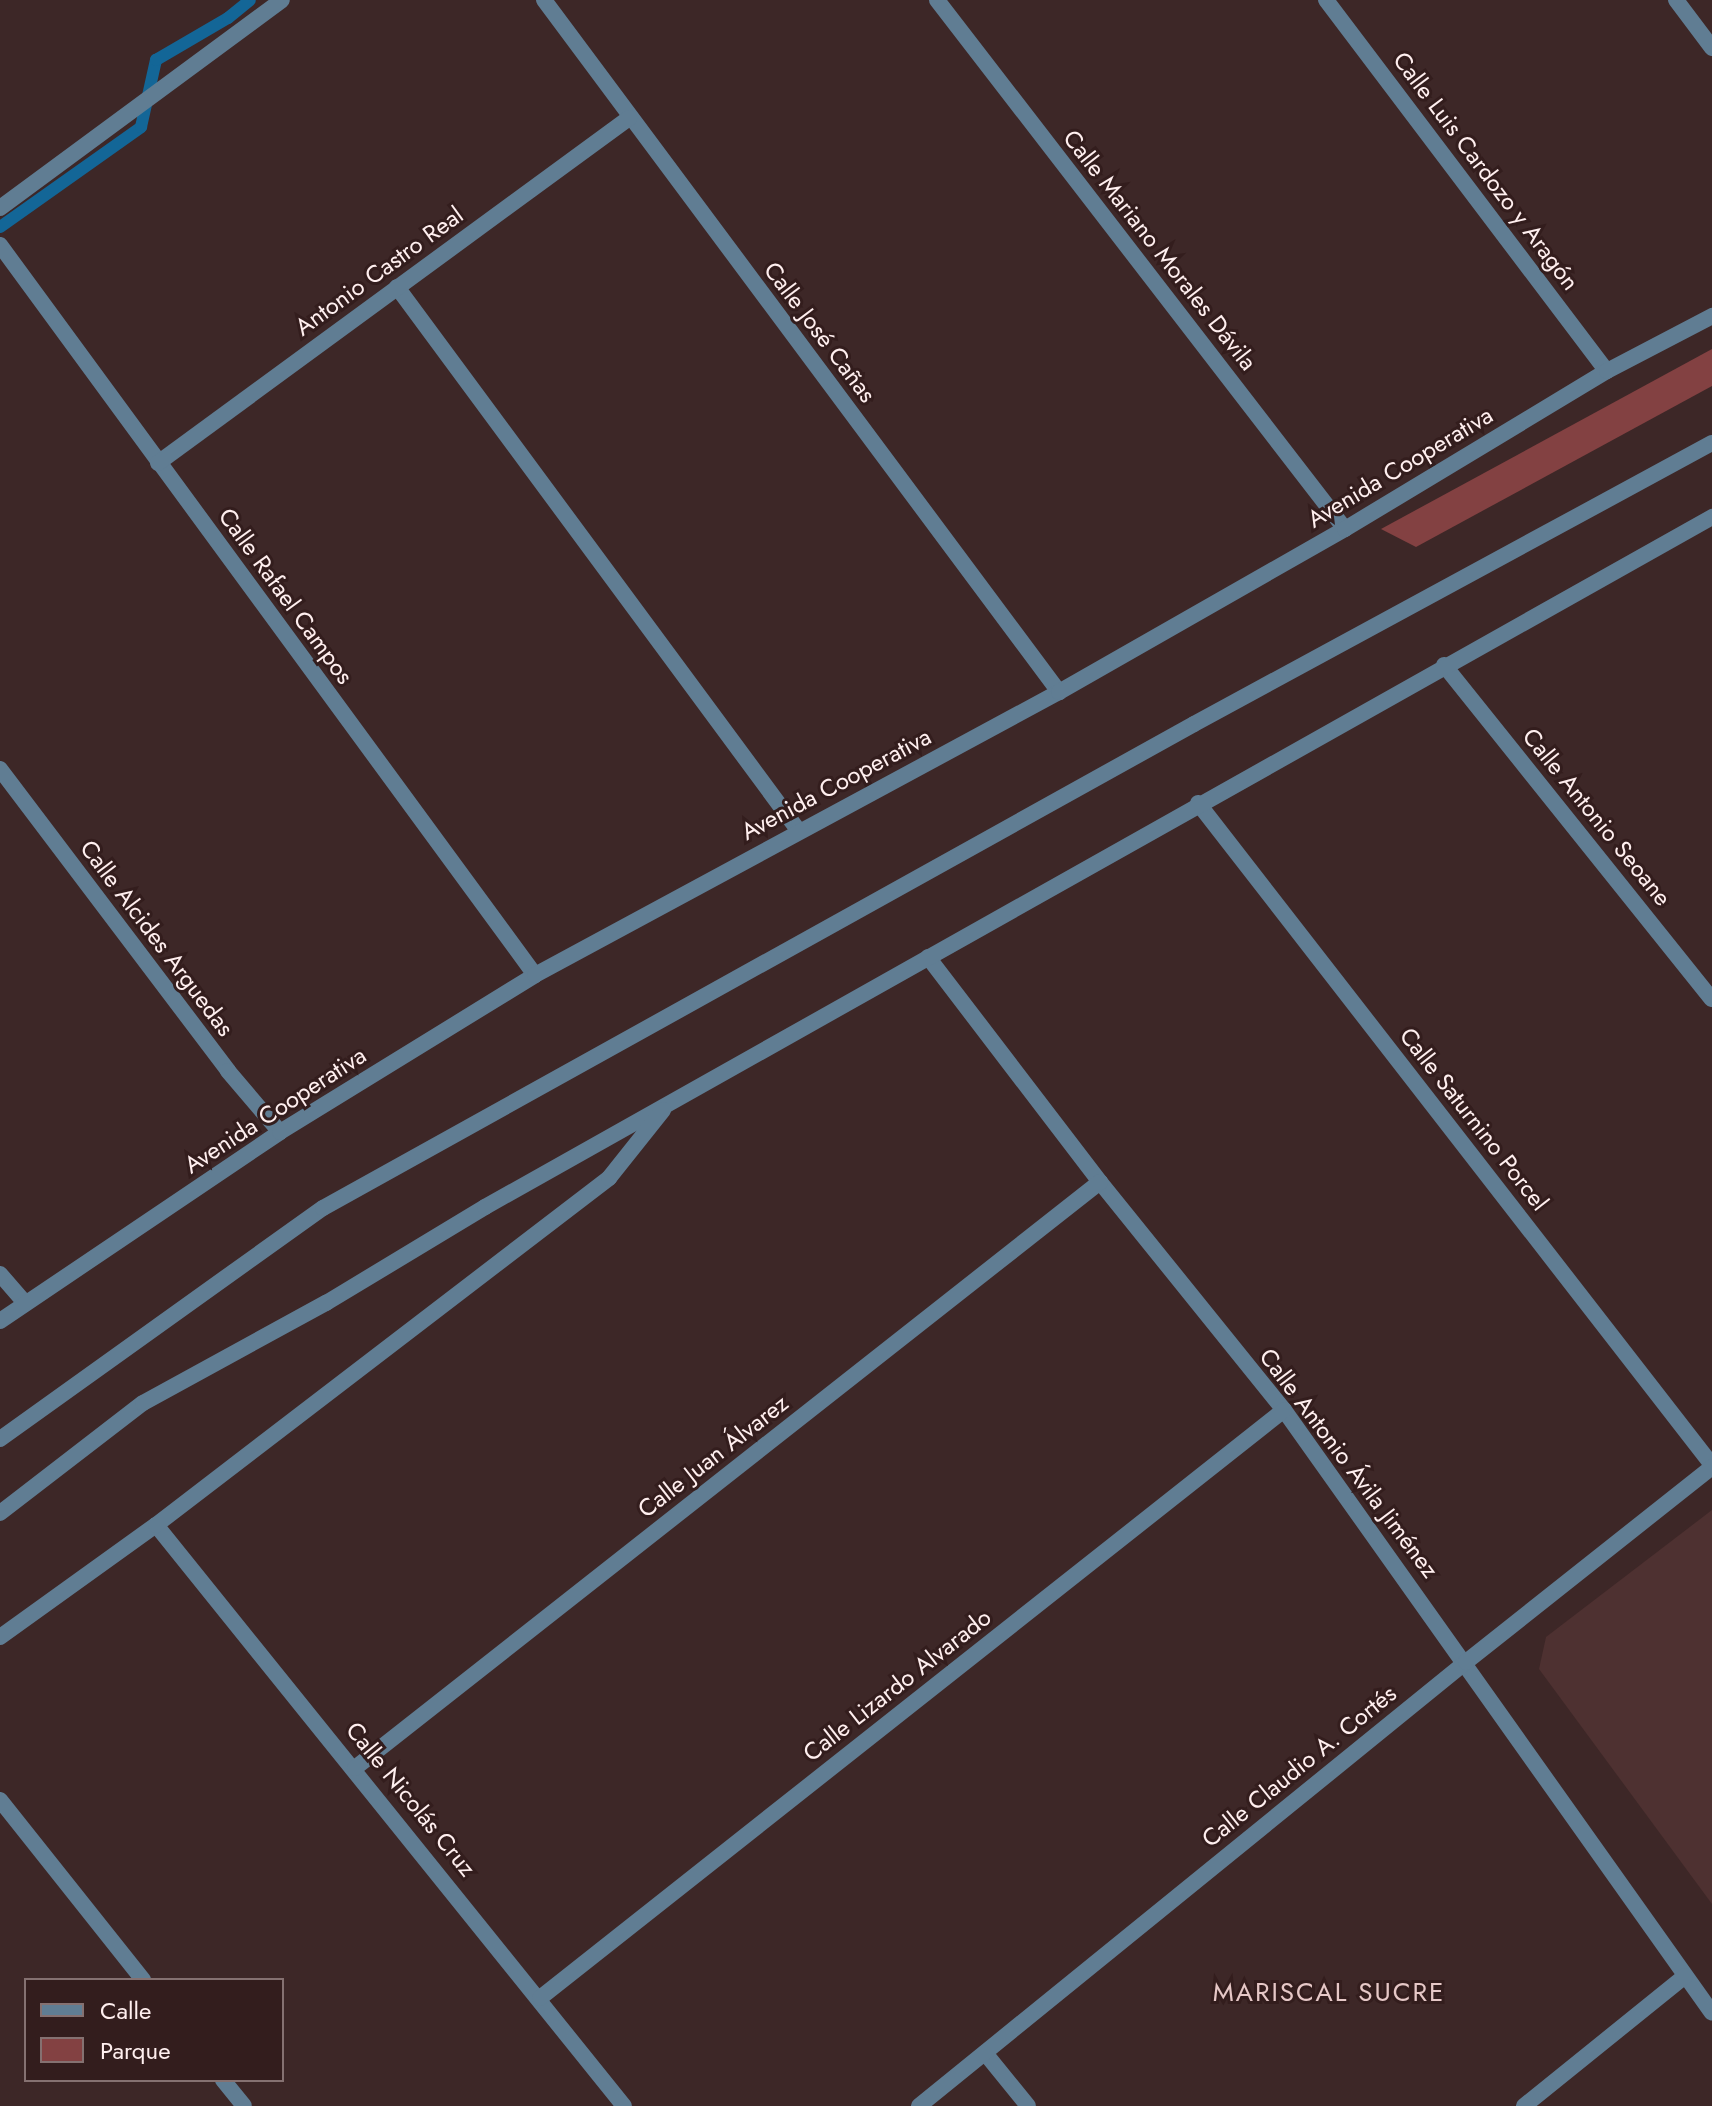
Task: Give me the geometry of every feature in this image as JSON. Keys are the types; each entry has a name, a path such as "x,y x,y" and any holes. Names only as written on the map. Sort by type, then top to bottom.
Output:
{"street":[{"path":"0,208 282,0"},
{"name":"Calle José Cañas","path":"544,0 1059,692"},
{"name":"Calle Mariano Morales Dávila","path":"937,0 1345,529"},
{"name":"Calle Luis Cardozo y Aragón","path":"1326,0 1607,371"},
{"path":"1676,0 1712,48"},
{"name":"Antonio Castro Real","path":"158,463 629,118"},
{"name":"Calle Rafael Campos","path":"0,245 535,975"},
{"path":"397,287 798,830"},
{"name":"Avenida Cooperativa","path":"0,1321 280,1132 535,975 798,830 1059,692 1345,529 1607,371 1712,316"},
{"path":"0,1439 323,1208 1180,732 1712,443"},
{"path":"0,1513 143,1403 326,1303 485,1207 1198,803 1712,518"},
{"name":"Calle Antonio Seoane","path":"1444,665 1712,999"},
{"name":"Calle Alcides Arguedas","path":"0,769 228,1071 280,1132"},
{"name":"Calle Saturnino Porcel","path":"1198,803 1712,1466"},
{"name":"Calle Antonio Ávila Jiménez","path":"928,957 1100,1182 1284,1410 1466,1662 1712,2013"},
{"path":"0,1637 156,1525 609,1178 669,1103"},
{"name":"Calle Juan Álvarez","path":"355,1768 1100,1182"},
{"path":"0,1274 25,1303"},
{"name":"Calle Lizardo Alvarado","path":"540,1998 1284,1410"},
{"name":"Calle Claudio A. Cortés","path":"919,2106 1712,1466"},
{"name":"Calle Nicolás Cruz","path":"156,1525 355,1768 624,2106"},
{"path":"0,1800 141,1978"},
{"path":"1524,2106 1685,1976"},
{"path":"985,2053 1028,2106"},
{"path":"225,2082 244,2106"}],"shaded area":[{"path":"1712,1510 1712,1904 1539,1669 1546,1637"}],"green space":[{"path":"1712,349 1712,386 1416,547 1381,529"}],"waterway":[{"path":"0,227 141,127 156,60 228,18 250,0"}],"district":[{"name":"MARISCAL SUCRE","path":"1329,1993"}]}
